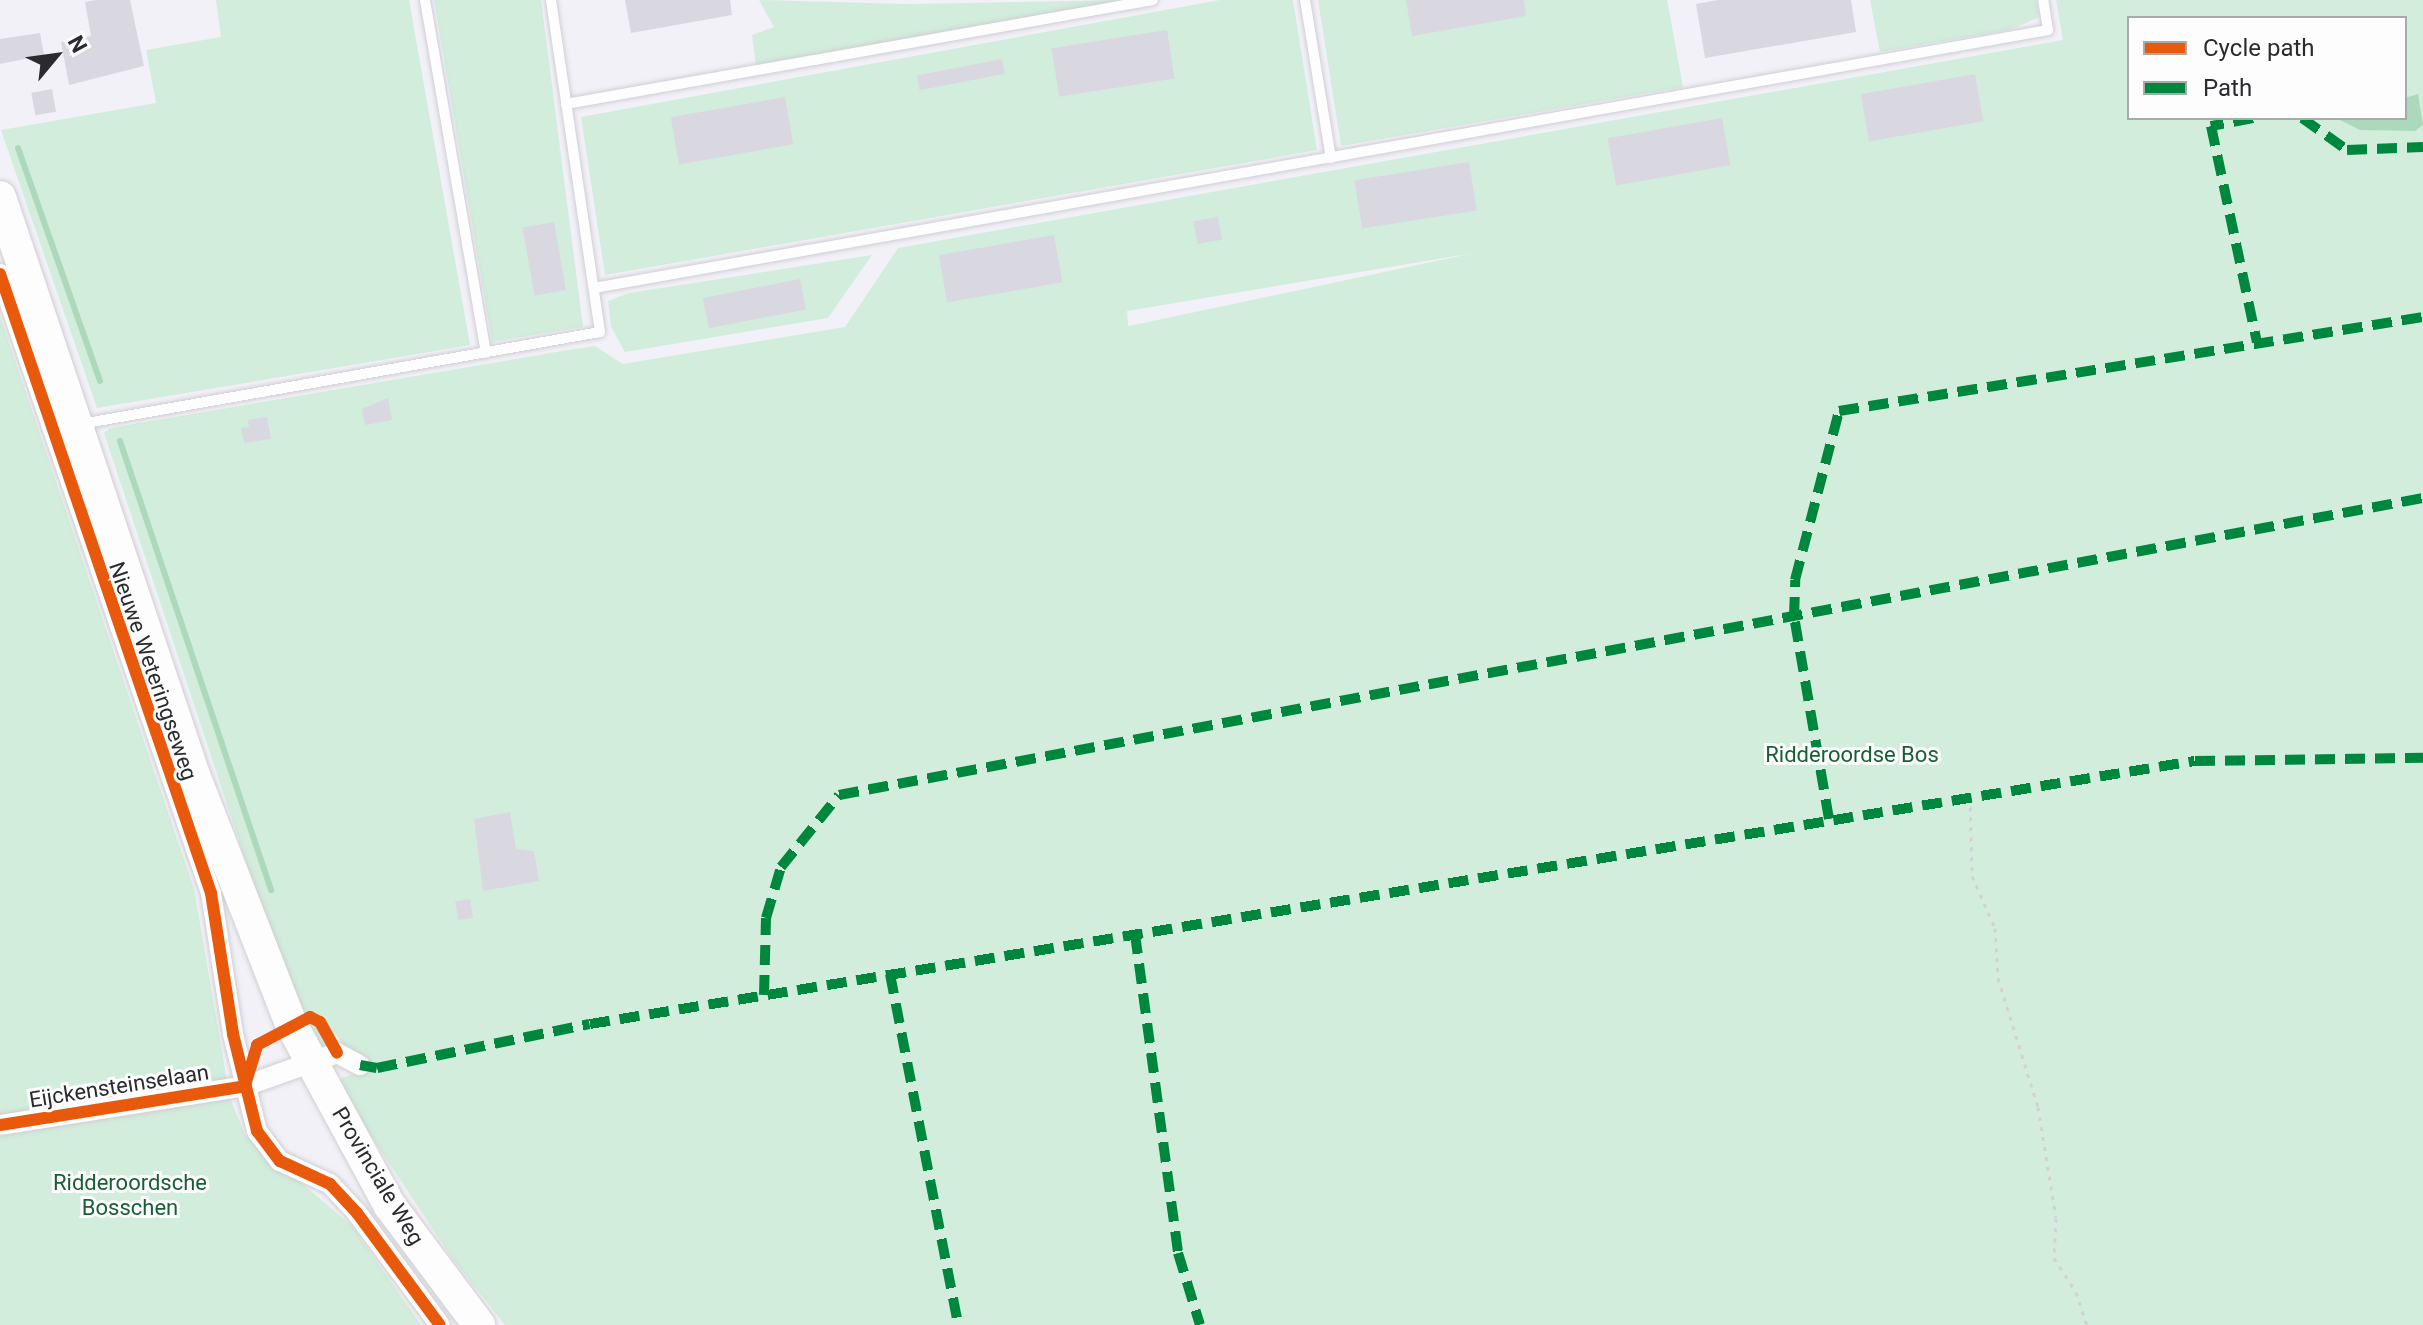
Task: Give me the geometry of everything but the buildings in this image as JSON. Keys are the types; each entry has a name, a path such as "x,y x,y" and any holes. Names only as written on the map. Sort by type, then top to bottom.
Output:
{"main road":[{"name":"Nieuwe Weteringseweg","path":"0,197 65,427 194,775 310,1061"},
{"name":"Provinciale Weg","path":"310,1061 390,1206 479,1325"}],"street":[{"name":"Nieuwe Weteringseweg","path":"0,274 65,427 211,893 245,1086"},
{"name":"Eijckensteinselaan","path":"0,1125 245,1086 337,1053 360,1065"},
{"name":"Provinciale Weg","path":"245,1086 257,1131 272,1154 330,1184 440,1325"}],"lane":[{"path":"425,0 486,353"},
{"path":"65,427 600,332 551,0"},
{"path":"566,104 1153,0"},
{"path":"1305,0 1331,158"},
{"path":"594,288 2048,30 2043,0"}],"path":[{"path":"1970,797 1972,876 1995,928 1998,978 2038,1107 2056,1218 2054,1258 2076,1292 2087,1325"}],"green space":[{"path":"216,0 409,0 470,345 97,408 1,130 156,103 146,50 221,37"},
{"path":"434,0 541,0 583,327 492,342"},
{"path":"759,0 907,4 1123,0 756,66 752,35 774,27"},
{"path":"1220,0 1293,0 1317,150 605,275 581,117"},
{"path":"1318,0 1667,0 1683,87 1341,146"},
{"path":"1870,0 2036,0 2039,17 2013,29 1880,52"},
{"name":"Ridderoordse Bos","path":"2056,0 2423,0 2423,1325 505,1325 454,1261 360,1119 337,1080 358,1072 336,1034 320,1049 276,952 104,433 110,428 595,346 623,364 845,327 898,248 2063,40","holes":["1474,253 1129,326 1127,311"]},
{"path":"872,255 828,318 625,352 611,327 608,301 629,293"},
{"name":"Ridderoordsche Bosschen","path":"0,316 194,889 230,1098 245,1135 352,1226 421,1325 0,1325"}],"shaded area":[{"path":"2418,94 2423,125 2415,131 2360,130 2340,120 2407,120 2407,97"}],"waterway":[{"path":"18,148 100,381"},
{"path":"120,441 271,890"}],"marked path":[{"path":"2242,120 2211,126 2257,342"},
{"path":"2305,120 2347,150 2423,147"},
{"path":"1829,819 1794,617 1795,580 1839,411 2423,317"},
{"path":"764,995 766,918 781,867 839,795 2423,498"},
{"path":"360,1065 377,1068 590,1024 2195,761 2423,758"},
{"path":"1135,934 1178,1253 1200,1325"},
{"path":"890,974 958,1325"}],"cycle path":[{"path":"0,274 211,893 233,1034 257,1131 280,1161 330,1184 357,1213 440,1325"},
{"path":"246,1082 257,1045 310,1017 320,1022 337,1053"},
{"path":"0,1125 245,1086"}]}
